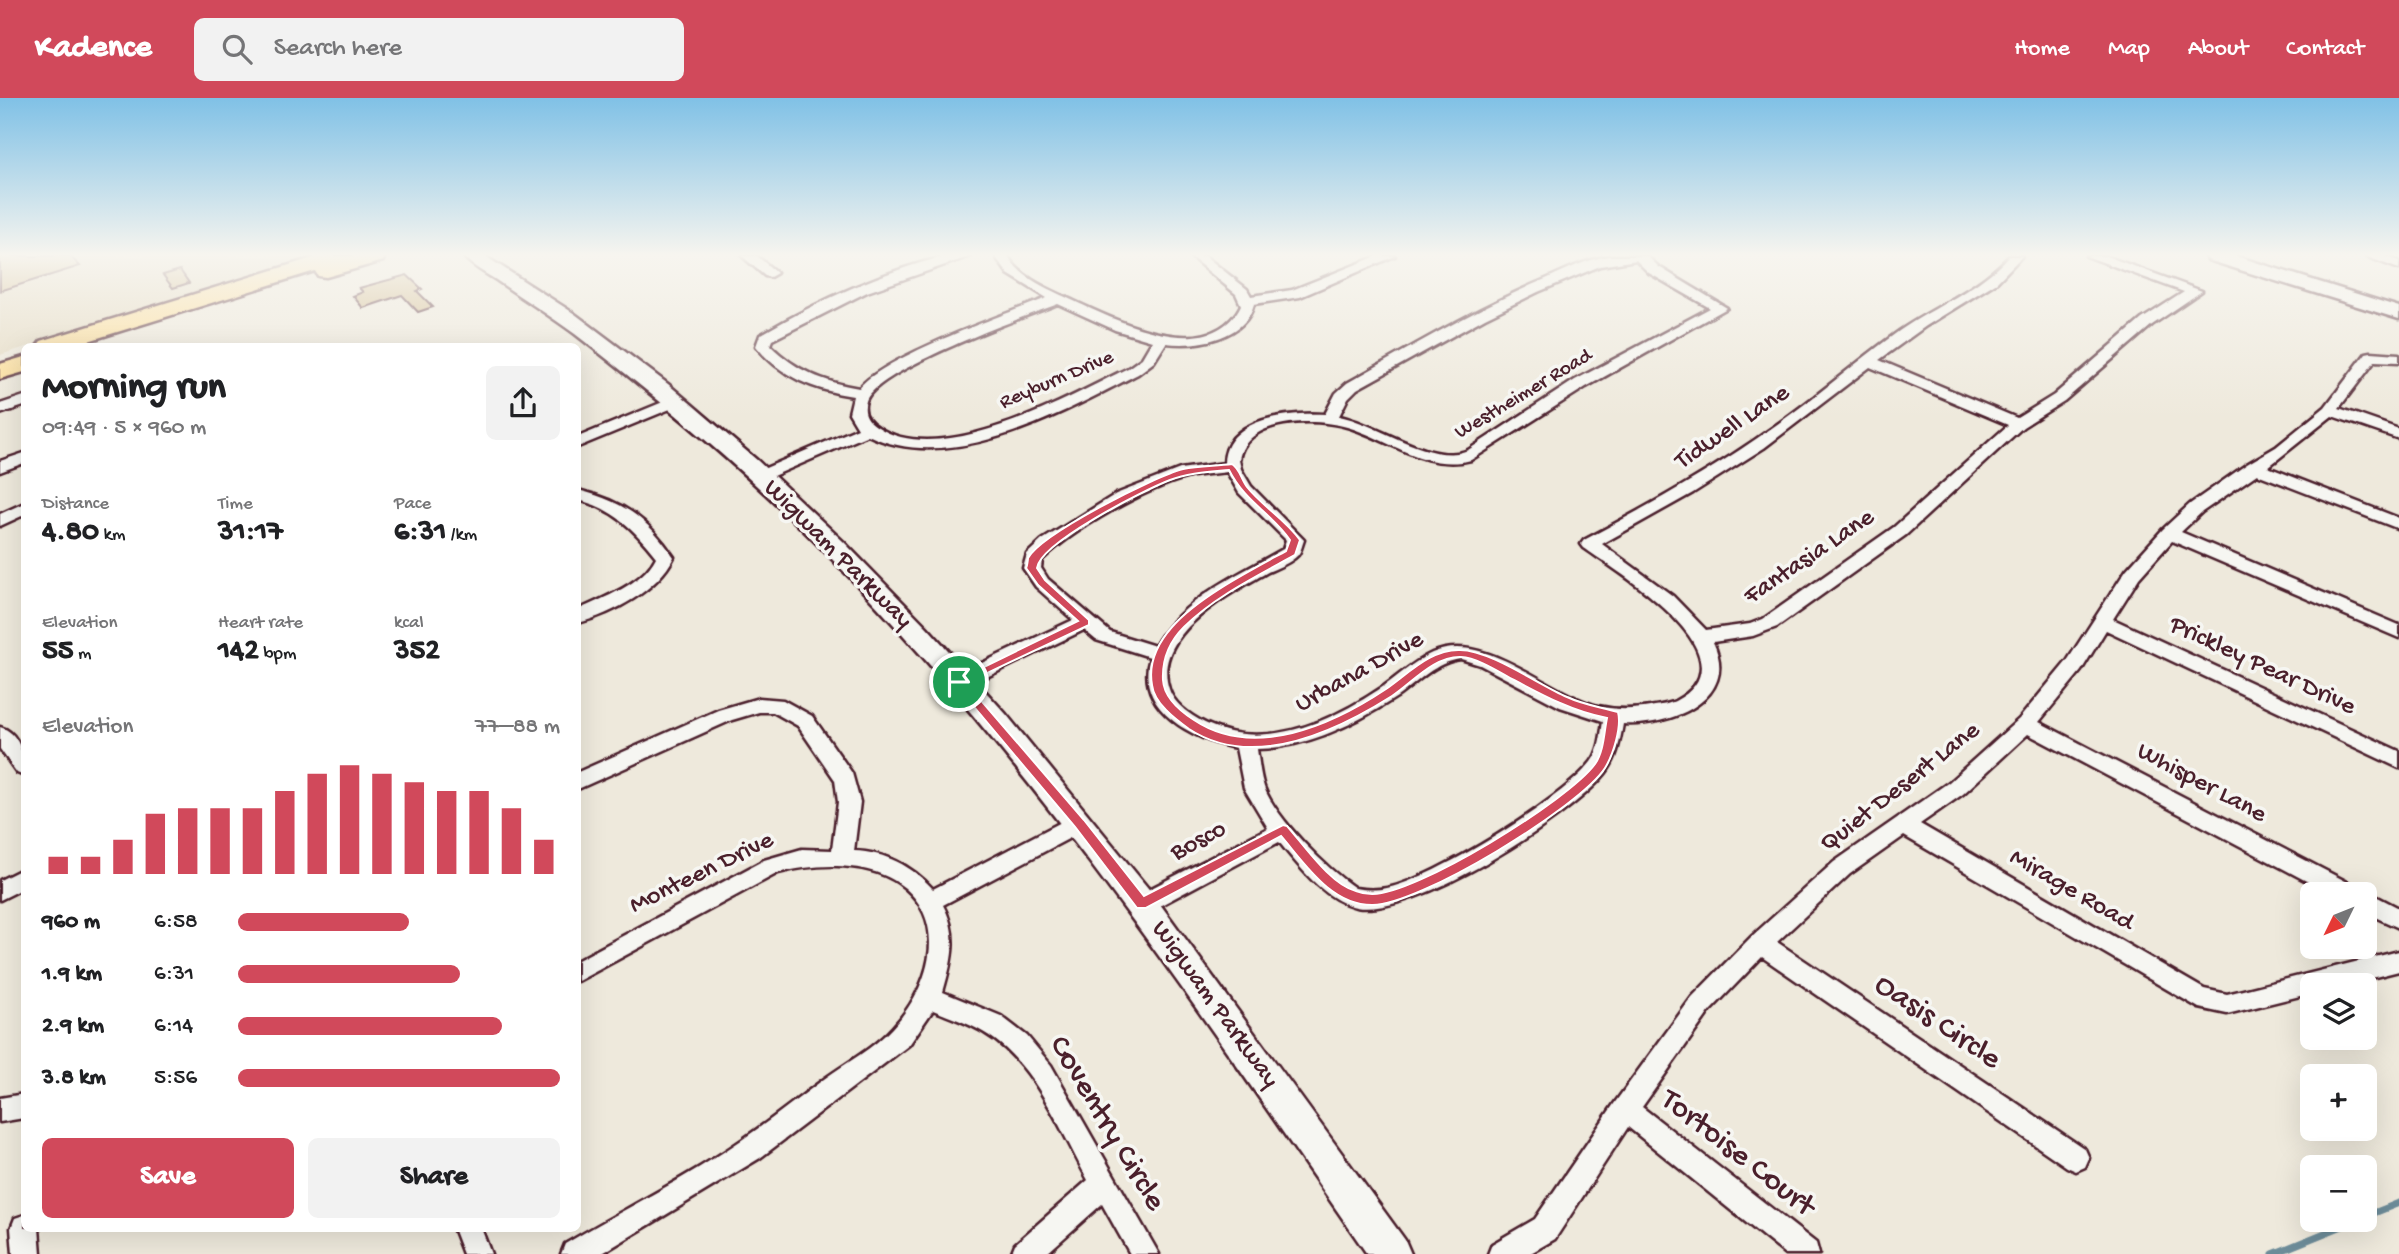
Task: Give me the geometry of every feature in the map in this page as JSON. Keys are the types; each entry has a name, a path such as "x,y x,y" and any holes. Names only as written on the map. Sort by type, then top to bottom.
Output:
{"main road":[{"path":"59,343 167,310"},
{"path":"91,343 199,310"},
{"name":"Wigwam Parkway","path":"553,310 675,402 760,476 861,575 959,682 1079,823 1142,904 1391,1254"},
{"path":"0,362 21,355"},
{"path":"0,372 21,365"}],"street":[{"path":"820,310 765,338 763,346 769,354 809,382 821,387 862,393"},
{"path":"760,476 869,429 859,416 858,406 862,393 883,375 928,352 1031,310"},
{"path":"1082,310 1123,329 1177,341 1219,334 1242,318 1246,310"},
{"path":"1232,467 1186,472 1122,498 1048,544 1033,558 1032,568 1042,583 1103,636 1161,654 1168,639 1181,624 1234,584 1291,552 1295,540 1286,528 1243,488 1232,467 1231,458 1237,443 1255,428 1282,420 1311,417 1330,419 1340,396 1352,386 1491,310"},
{"name":"Westheimer Road","path":"1330,419 1361,426 1444,460 1467,457 1536,410 1646,346 1716,310"},
{"name":"Tidwell Lane","path":"1704,637 1685,615 1590,544 1670,500 1782,428 1867,360 1942,310"},
{"name":"Fantasia Lane","path":"1704,637 1753,630 1770,623 1900,531 2018,424 2059,398 2147,321 2165,310"},
{"name":"Reyburn Drive","path":"869,429 875,435 915,445 964,440 1073,399 1135,369 1148,361 1161,338"},
{"name":"Quiet Desert Lane","path":"1502,1254 1545,1229 1625,1109 1701,1004 1760,943 1842,868 1956,788 2026,724 2074,666 2132,574 2169,533 2196,508 2253,467 2282,450 2330,410 2371,356 2389,357"},
{"path":"1867,360 2018,424"},
{"path":"0,409 21,402"},
{"path":"581,441 675,402"},
{"path":"2330,410 2399,434"},
{"path":"0,467 21,459"},
{"path":"2253,467 2399,524"},
{"path":"581,496 618,507 635,519 664,556 662,566 641,584 581,615"},
{"path":"0,521 21,510"},
{"path":"2169,533 2399,632"},
{"name":"Prickley Pear Drive","path":"2102,621 2399,761"},
{"path":"959,682 1085,622"},
{"path":"1245,741 1254,788 1262,805 1321,874 1349,895 1373,900 1400,894 1490,851 1557,805 1599,767 1607,752 1614,715 1627,717 1674,710 1695,698 1706,685 1711,670 1711,653 1704,637"},
{"name":"Urbana Drive","path":"1161,654 1157,663 1158,688 1176,714 1199,730 1226,740 1268,743 1299,736 1342,719 1444,656 1462,653 1492,664 1563,700 1592,711 1614,715"},
{"path":"581,780 725,715 759,705 776,705 805,722 845,779 849,802 842,857"},
{"name":"Whisper Lane","path":"2026,724 2328,882"},
{"path":"1,739 21,764"},
{"path":"575,1254 751,1149 900,1037 929,997 943,956 940,921 930,901 1079,823"},
{"name":"Mirage Road","path":"1903,825 2199,998 2227,1004 2399,961"},
{"name":"Bosco","path":"1142,904 1283,830"},
{"name":"Monteen Drive","path":"581,969 772,866 802,858 842,857 874,860 912,881 930,901"},
{"path":"0,891 21,879"},
{"path":"2377,908 2399,919"},
{"name":"Oasis Circle","path":"1760,943 2076,1158"},
{"name":"Coventry Circle","path":"929,997 992,1024 1018,1044 1042,1073 1144,1254"},
{"path":"0,1110 21,1106"},
{"name":"Tortoise Court","path":"1625,1109 1806,1253"},
{"path":"1025,1254 1105,1183"},
{"path":"25,1232 27,1254"},
{"path":"469,1232 478,1254"}],"shaded area":[{"path":"0,310 148,310 39,343 21,343 21,349 0,355"}],"waterway":[{"path":"2377,1212 2399,1203"},
{"path":"2273,1254 2327,1232"}],"route":[{"path":"1232,467 1243,488 1286,528 1295,540 1291,552 1234,584 1181,624 1168,639 1157,663 1158,688 1176,714 1199,730 1226,740 1268,743 1299,736 1342,719 1444,656 1462,653 1492,664 1563,700 1592,711 1614,715 1607,752 1599,767 1557,805 1490,851 1400,894 1373,900 1349,895 1321,874 1283,830 1142,904 1079,823 959,682 1085,622 1042,583 1032,568 1033,558 1048,544 1122,498 1167,478 1186,472 1232,467"}]}
